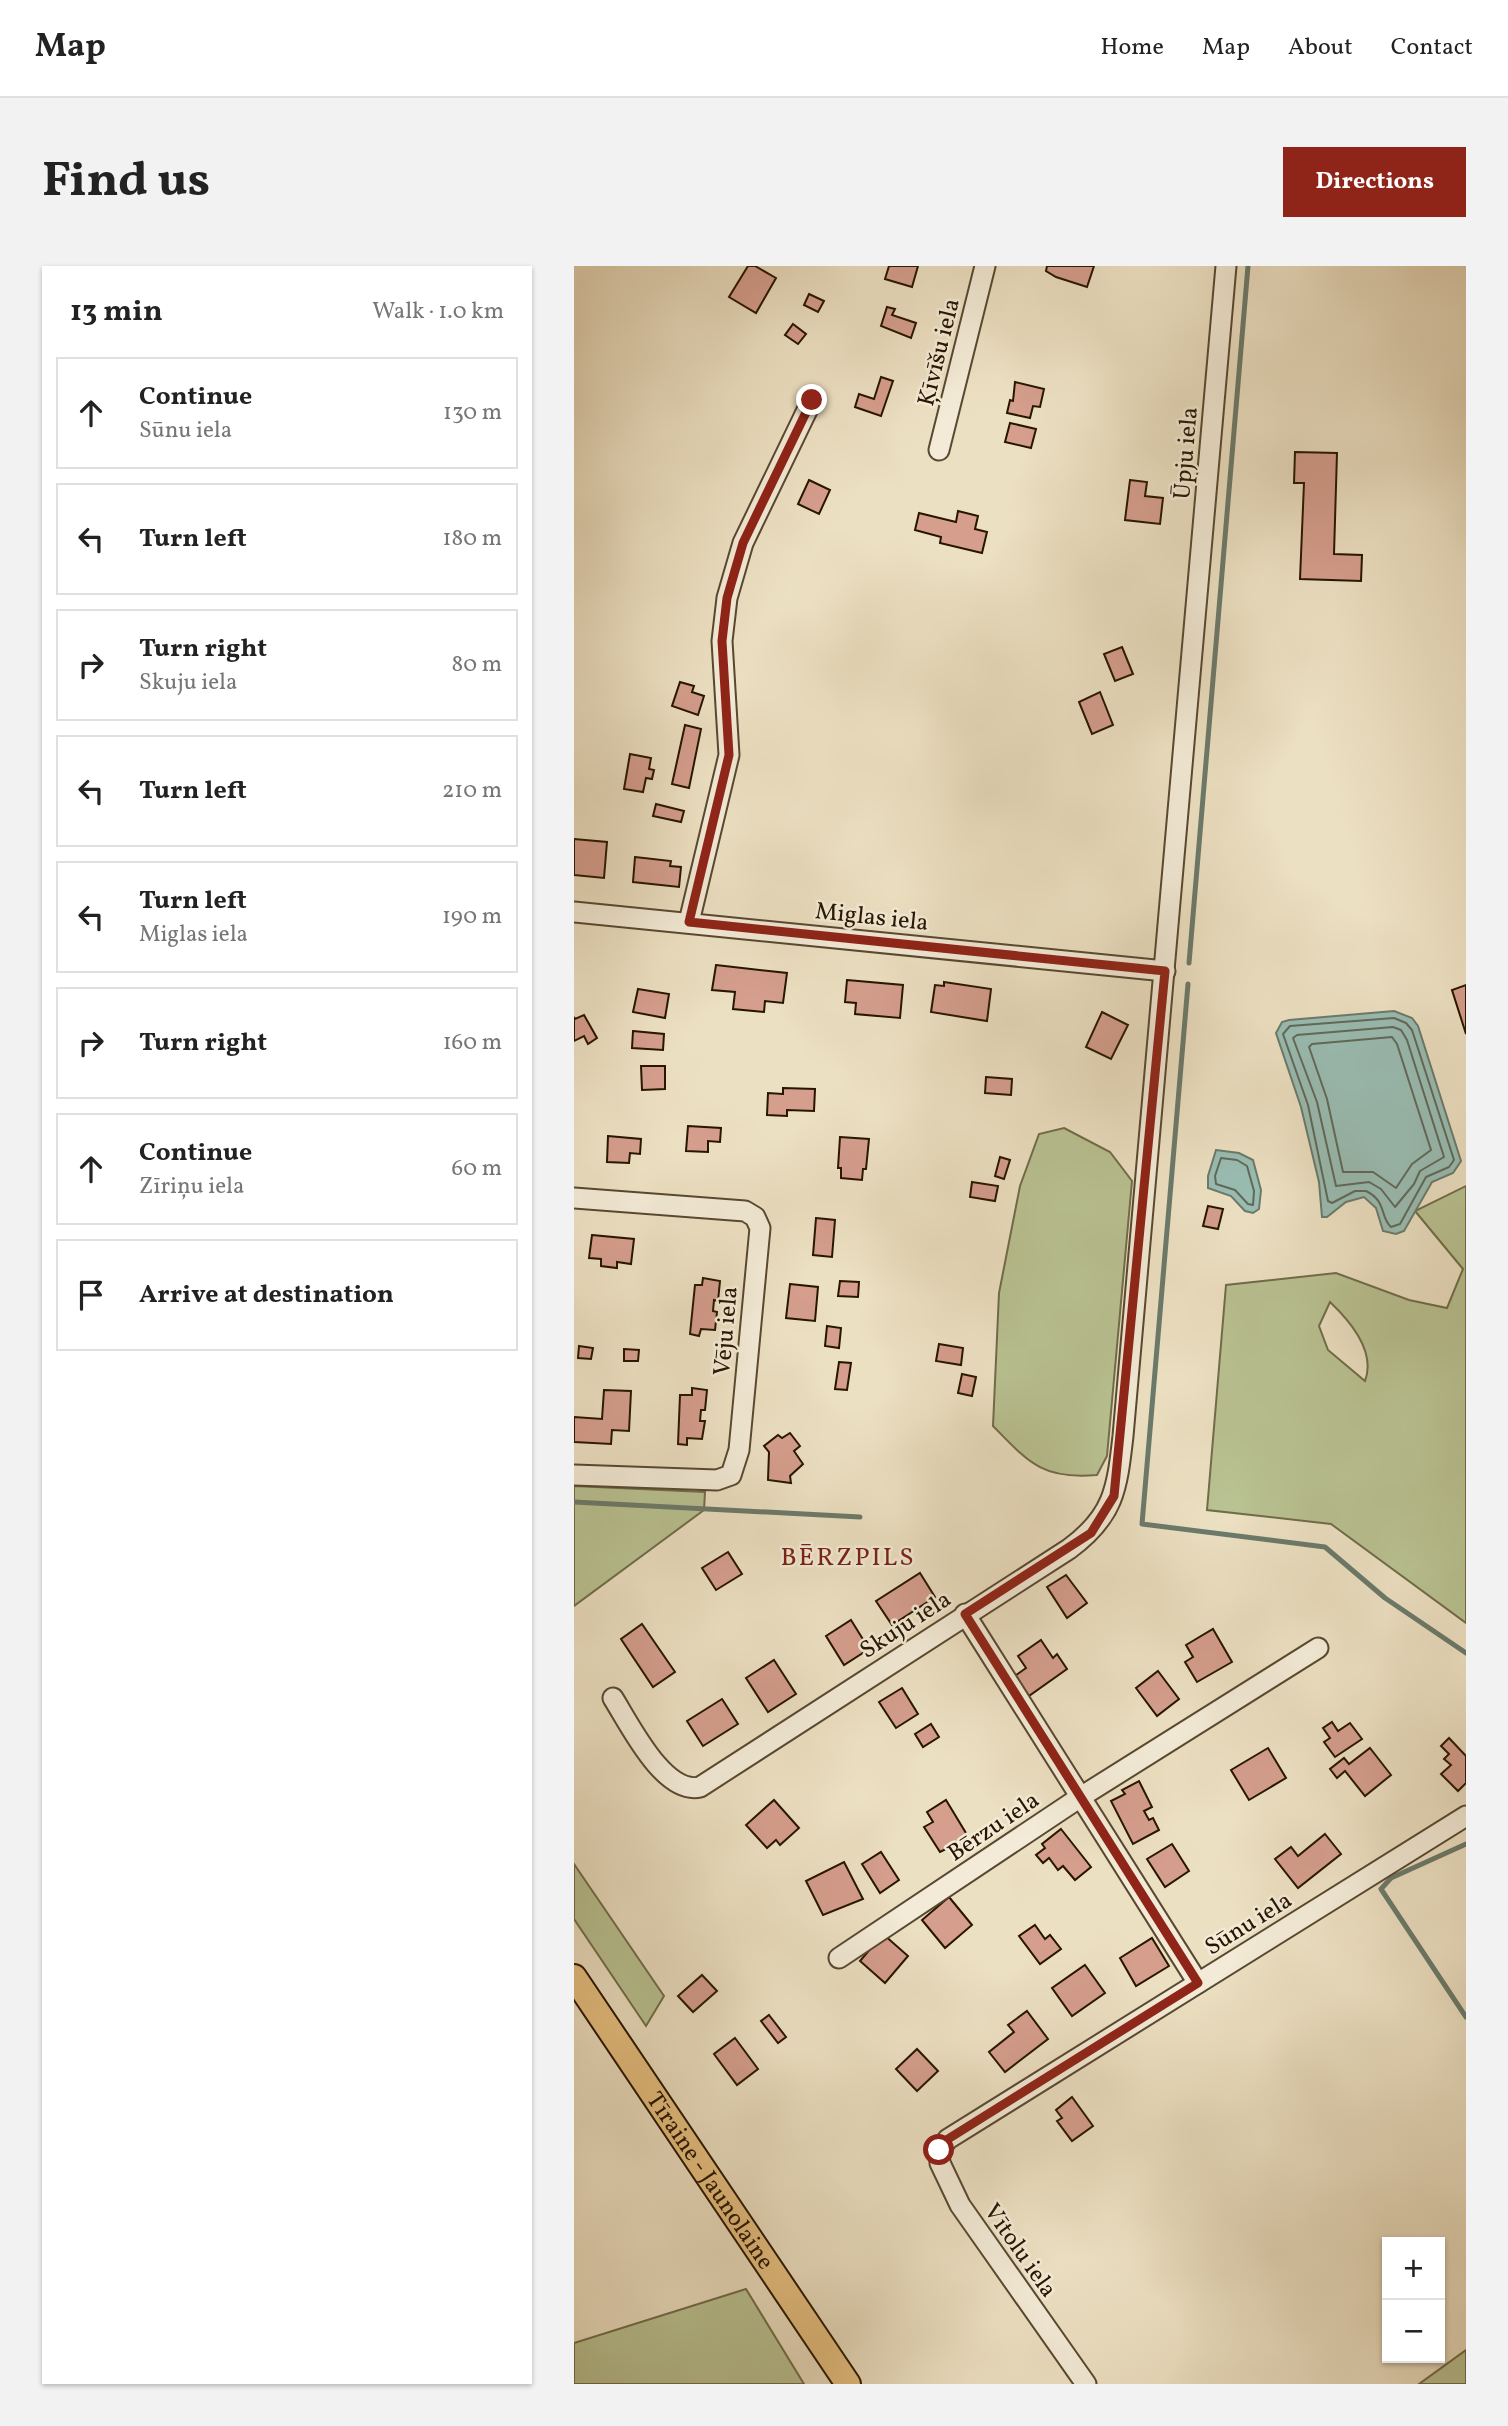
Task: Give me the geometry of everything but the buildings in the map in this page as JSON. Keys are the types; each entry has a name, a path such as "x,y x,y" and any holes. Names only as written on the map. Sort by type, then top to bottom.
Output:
{"main road":[{"name":"Tīraine - Jaunolaine","path":"574,1976 848,2384"}],"street":[{"name":"Ķīvīšu iela","path":"939,450 985,266"},
{"name":"Ūpju iela","path":"1114,1496 1165,971 1191,643 1226,266"},
{"path":"689,922 729,755 722,641 727,598 743,543 812,400"},
{"name":"Miglas iela","path":"574,912 1165,971"},
{"name":"Vēju iela","path":"574,1198 745,1211 755,1217 760,1228 739,1450 731,1475 717,1480 574,1475"},
{"name":"Skuju iela","path":"613,1698 650,1756 673,1782 688,1790 711,1780 1091,1533 1114,1496"},
{"path":"965,1614 1198,1983"},
{"name":"Bērzu iela","path":"839,1958 1079,1798 1318,1648"},
{"name":"Sūnu iela","path":"948,2139 1466,1816"},
{"name":"Vītolu iela","path":"948,2139 939,2150 940,2163 952,2193 1086,2384"}],"green space":[{"path":"1064,1128 1110,1152 1132,1181 1107,1456 1097,1475 1063,1475 1038,1466 993,1426 999,1293 1020,1186 1039,1134"},
{"path":"1466,1186 1466,1623 1331,1524 1207,1510 1226,1285 1336,1273 1409,1300 1447,1308 1463,1269 1415,1211","holes":["1330,1302 1353,1328 1364,1348 1367,1359 1365,1381 1328,1350 1319,1326"]},
{"path":"574,1486 705,1492 704,1510 574,1606"},
{"path":"574,1864 664,1996 646,2026 574,1919"},
{"path":"746,2289 804,2384 574,2384 574,2343"},
{"path":"1466,2350 1466,2384 1419,2384"}],"water":[{"path":"1394,1011 1412,1018 1418,1026 1461,1161 1453,1173 1432,1182 1404,1231 1396,1234 1383,1231 1376,1208 1364,1197 1346,1202 1327,1217 1322,1217 1319,1182 1301,1107 1276,1033 1282,1022 1289,1020"},
{"path":"1216,1150 1239,1153 1253,1160 1261,1190 1259,1209 1253,1213 1245,1211 1231,1196 1208,1188 1208,1176"}],"waterway":[{"path":"1189,963 1248,266"},
{"path":"1188,984 1142,1524 1325,1547 1385,1598 1466,1653"},
{"path":"574,1502 860,1517"},
{"path":"1466,1844 1391,1878 1381,1889 1466,2017"}],"district":[{"name":"BĒRZPILS","path":"848,1556"}],"route":[{"path":"812,400 743,543 727,598 722,641 723,677 730,726 729,755 689,922 1165,971 1119,1468 1114,1496 1091,1533 965,1614 1198,1983 948,2139 939,2150"}]}
